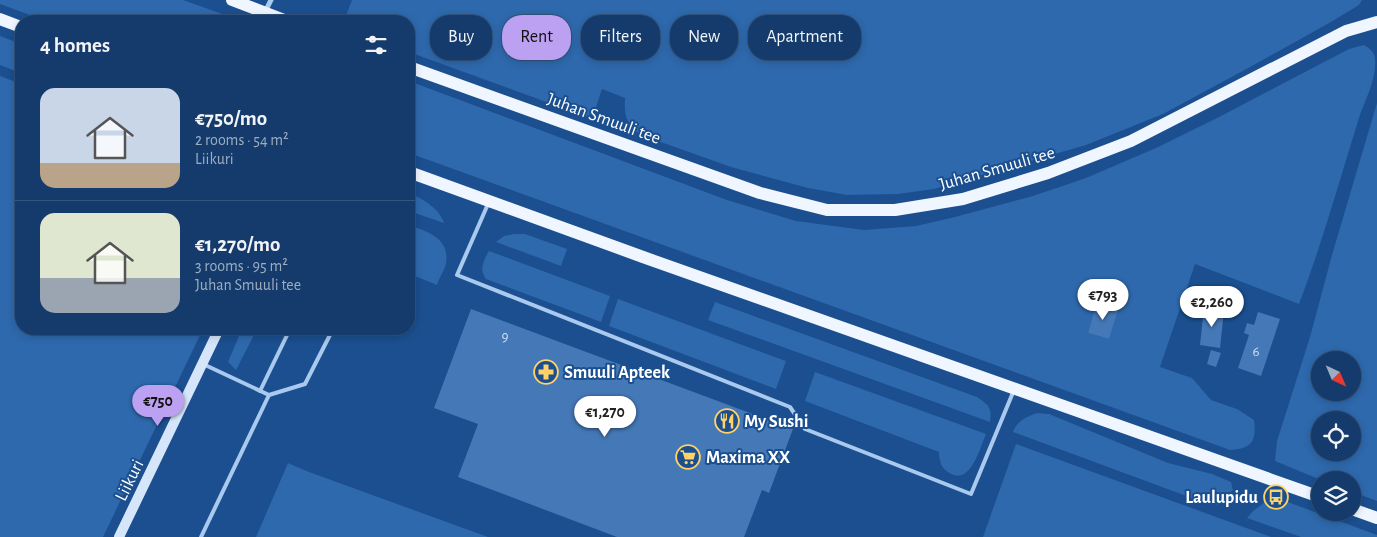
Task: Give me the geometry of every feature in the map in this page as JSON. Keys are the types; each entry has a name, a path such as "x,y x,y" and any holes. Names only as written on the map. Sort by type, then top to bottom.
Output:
{"main road":[{"path":"232,0 273,15"},
{"path":"0,20 15,26"},
{"name":"Juhan Smuuli tee","path":"415,69 760,193 828,210 895,210 963,200 1048,173 1130,141 1346,30 1377,22"},
{"path":"415,174 1311,494"},
{"path":"1361,512 1377,518"}],"street":[{"path":"266,12 271,0"},
{"name":"Liikuri","path":"119,537 216,335"}],"lane":[{"path":"489,202 457,275 790,407 806,429 971,494 1015,388"},
{"path":"260,391 287,335"},
{"path":"203,364 269,395 305,384 330,335"},
{"path":"201,537 269,395"}],"shaded area":[{"path":"0,0 183,0 225,15 30,15 0,4"},
{"path":"352,0 1362,0 1359,5 1331,22 1163,114 1086,145 934,189 898,194 847,195 808,188 731,167 641,135 632,127 627,119 625,98 602,89 593,116 590,118 431,60 492,60 492,15 430,15 430,60 415,54 415,15 346,15"},
{"path":"0,36 15,42 15,71 0,65"},
{"path":"1364,45 1374,54 1375,67 1370,90 1358,121 1323,236 1299,304 1195,264 1160,367 1192,378 1211,400 1237,409 1254,420 1255,428 1251,443 1243,448 1230,450 415,155 415,83 727,200 796,221 864,230 916,226 1033,196 1086,178 1156,148 1349,49","holes":["1096,304 1117,310 1109,339 1088,333"]},
{"path":"0,76 15,82 15,335 200,335 103,537 0,537"},
{"path":"1377,103 1377,501 1361,495 1361,471 1311,471 1311,476 1275,461 1277,441 1310,337"},
{"path":"415,196 434,208 444,223 415,213"},
{"path":"415,227 436,237 445,248 446,263 437,285 415,276"},
{"path":"525,234 567,249 561,266 496,242 504,236"},
{"path":"489,251 610,296 601,322 486,279 483,265"},
{"path":"618,299 786,361 776,389 609,326"},
{"path":"715,302 977,397 989,407 991,413 990,422 708,320"},
{"path":"239,335 254,335 236,370 228,362"},
{"path":"815,372 986,434 973,464 968,471 956,476 942,466 939,452 805,401"},
{"path":"1037,413 1049,414 1168,463 1212,474 1231,482 1233,490 1217,505 1208,504 1013,432 1022,420"},
{"path":"1016,444 1271,537 983,537"},
{"path":"288,463 309,472 488,537 256,537"},
{"path":"1269,499 1285,501 1311,511 1311,521 1339,521 1377,535 1377,537 1301,537 1247,518"}],"building":[{"path":"1096,304 1118,310 1109,339 1088,333"},
{"path":"1204,308 1224,311 1220,348 1200,345"},
{"path":"471,309 793,429 769,493 762,490 744,537 617,537 458,477 478,424 434,408"},
{"path":"1258,312 1280,319 1261,376 1238,368 1249,335 1244,333 1247,323 1254,325"},
{"path":"1211,350 1221,353 1216,367 1207,364"}],"place":[{"name":"Smuuli Apteek","path":"546,372"},
{"name":"My Sushi","path":"727,421"},
{"name":"Maxima XX","path":"688,457"},
{"name":"Laulupidu","path":"1276,497"}]}
